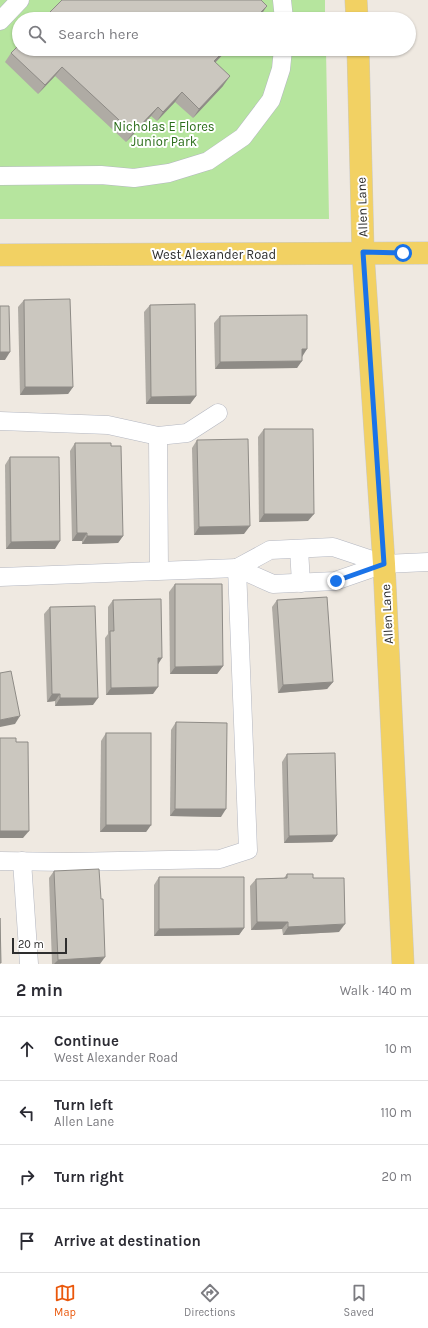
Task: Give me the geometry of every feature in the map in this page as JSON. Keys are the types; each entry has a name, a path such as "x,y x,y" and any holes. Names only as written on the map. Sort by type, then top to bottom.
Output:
{"main road":[{"path":"356,0 357,12"},
{"name":"Allen Lane","path":"358,56 363,252 384,564 403,964"},
{"name":"West Alexander Road","path":"0,255 363,252 428,253"}],"street":[{"path":"0,20 20,0"},
{"path":"282,0 283,12"},
{"path":"0,176 100,175 134,178 169,173 208,161 243,137 271,100 281,69 282,56"},
{"path":"0,421 108,425 158,436 187,433 218,413"},
{"path":"158,436 159,570"},
{"path":"237,568 270,550 334,547 384,564"},
{"path":"299,548 301,582"},
{"path":"0,577 237,568 273,584 336,581 384,564 428,562"},
{"path":"0,861 68,862 220,858 248,850 237,568"},
{"path":"22,861 29,964"}],"green space":[{"name":"Nicholas E Flores Junior Park","path":"0,0 325,0 325,12 12,12 12,56 326,56 329,219 0,219"}],"building":[{"path":"62,0 261,0 267,6 261,12 50,12"},
{"path":"14,56 219,56 214,61 230,76 199,109 182,92 163,112 158,107 133,133 62,67 45,85"},
{"path":"70,299 73,387 25,387 24,300"},
{"path":"195,304 196,396 151,397 150,305"},
{"path":"0,306 9,306 10,352 0,352"},
{"path":"307,315 307,349 302,349 302,361 220,362 220,316"},
{"path":"264,429 313,429 314,514 264,514"},
{"path":"248,439 250,526 199,527 197,440"},
{"path":"75,443 111,443 111,446 121,446 123,536 87,536 87,533 77,533"},
{"path":"10,457 59,457 60,541 11,542"},
{"path":"175,584 222,584 223,666 175,667"},
{"path":"327,597 333,682 283,685 277,600"},
{"path":"161,599 162,658 158,658 158,687 111,688 110,631 114,631 113,600"},
{"path":"95,606 98,698 60,698 60,694 52,694 50,607"},
{"path":"11,671 20,716 0,720 0,673"},
{"path":"176,722 227,723 226,809 175,809"},
{"path":"106,733 151,733 151,825 106,825"},
{"path":"0,738 16,738 16,742 28,742 29,831 0,831"},
{"path":"335,753 337,835 289,836 287,754"},
{"path":"99,869 101,899 103,899 105,957 58,960 54,871"},
{"path":"287,874 313,874 313,878 344,878 345,924 288,927 288,922 257,922 256,879 287,878"},
{"path":"159,877 244,877 244,928 159,929"},
{"path":"0,918 1,963 0,963"}],"route":[{"path":"336,581 384,564 363,252 403,253"}]}
